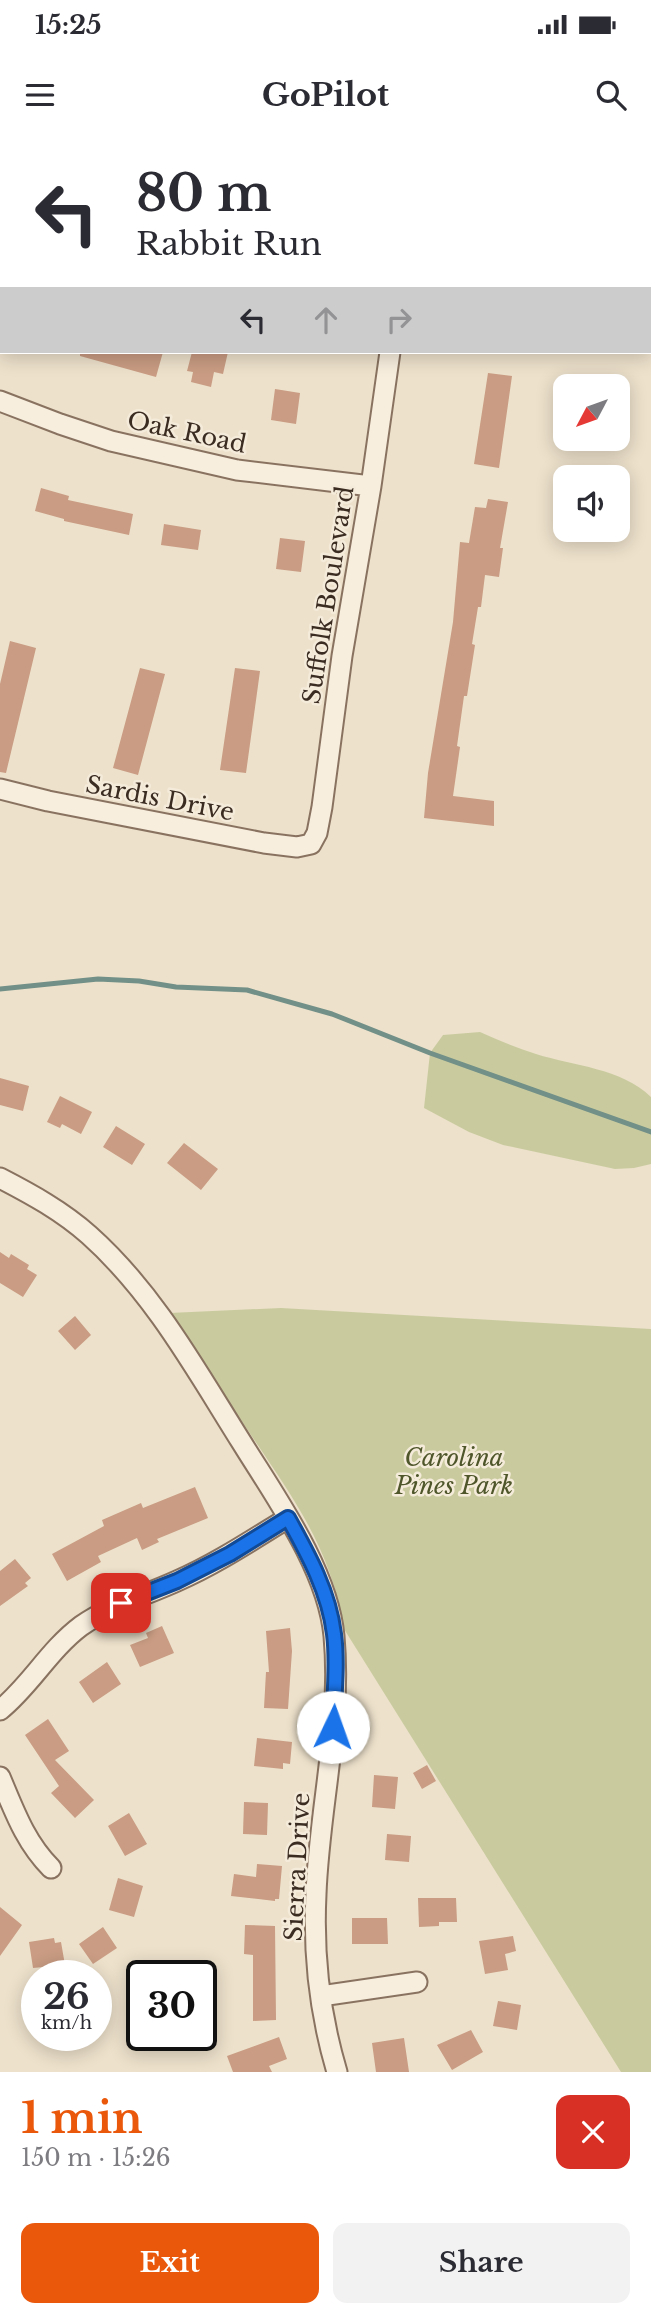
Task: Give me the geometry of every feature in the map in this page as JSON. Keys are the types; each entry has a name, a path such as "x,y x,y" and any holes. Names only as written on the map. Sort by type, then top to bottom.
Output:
{"street":[{"name":"Suffolk Boulevard","path":"311,844 317,833 322,807 342,656 371,486 390,354"},
{"name":"Oak Road","path":"0,401 123,444 237,470 371,486"},
{"name":"Sardis Drive","path":"0,789 48,801 264,843 297,847 311,844"},
{"name":"Sierra Drive","path":"0,1178 45,1203 89,1235 145,1295 174,1333 288,1518 311,1561 327,1604 334,1634 333,1727 316,1892 315,1934 321,1996 337,2072"},
{"path":"0,1710 13,1700 57,1647 79,1627 121,1603 177,1581 230,1554 288,1518"},
{"path":"0,1777 23,1831 36,1853 51,1868"},
{"path":"321,1996 417,1982"}],"green space":[{"path":"480,1032 536,1054 611,1074 639,1087 651,1097 651,1164 615,1169 503,1145 469,1132 424,1108 430,1053 443,1035"},
{"name":"Carolina Pines Park","path":"281,1308 651,1329 651,2072 621,2072 344,1629 330,1575 310,1528 269,1461 169,1313"}],"building":[{"path":"80,354 162,354 156,377"},
{"path":"191,354 228,354 223,374 214,372 211,387 191,382 193,372 187,371"},
{"path":"488,373 512,376 499,468 474,464"},
{"path":"275,389 300,393 296,424 271,420"},
{"path":"41,488 69,496 68,500 133,514 129,535 64,521 35,511"},
{"path":"488,499 508,502 500,548 503,548 499,577 485,575 481,607 478,607 472,644 475,645 457,746 460,747 453,796 494,801 494,826 424,818 428,773 453,622 460,542 469,543 475,507 486,508"},
{"path":"164,524 201,530 198,550 161,545"},
{"path":"280,538 305,541 301,572 276,569"},
{"path":"10,641 36,648 6,773 0,772 0,684"},
{"path":"140,668 165,674 138,775 113,768"},
{"path":"235,668 260,671 246,773 220,770"},
{"path":"0,1078 29,1086 23,1111 0,1105"},
{"path":"60,1096 92,1112 81,1134 62,1124 60,1128 47,1122"},
{"path":"116,1126 145,1144 132,1165 103,1147"},
{"path":"184,1143 218,1169 201,1190 167,1163"},
{"path":"0,1252 9,1258 11,1254 29,1265 27,1269 37,1275 23,1297 0,1283"},
{"path":"75,1316 91,1335 75,1350 58,1331"},
{"path":"195,1487 208,1518 157,1539 159,1542 142,1550 137,1538 98,1556 101,1562 67,1581 52,1554 104,1526 102,1520 141,1503 143,1508"},
{"path":"15,1559 31,1578 25,1583 28,1586 0,1606 0,1571"},
{"path":"162,1626 174,1653 140,1667 130,1645 148,1638 146,1633"},
{"path":"290,1628 292,1651 288,1709 264,1708 266,1672 269,1672 266,1631"},
{"path":"107,1662 121,1684 93,1703 79,1682"},
{"path":"48,1719 69,1751 55,1760 94,1800 75,1818 51,1793 59,1786 25,1735"},
{"path":"257,1738 292,1742 290,1764 283,1763 283,1769 254,1766"},
{"path":"427,1765 436,1781 422,1789 413,1773"},
{"path":"374,1775 398,1777 395,1809 372,1807"},
{"path":"244,1802 268,1803 267,1835 243,1834"},
{"path":"129,1813 147,1844 125,1856 108,1826"},
{"path":"387,1834 411,1836 409,1862 385,1860"},
{"path":"257,1864 282,1866 279,1899 275,1901 231,1896 234,1874 256,1877"},
{"path":"118,1878 143,1886 134,1917 109,1910"},
{"path":"418,1898 456,1898 457,1922 439,1922 439,1926 419,1927"},
{"path":"0,1907 22,1925 0,1956"},
{"path":"352,1918 387,1918 388,1944 352,1944"},
{"path":"245,1925 275,1926 276,2020 253,2021 253,1955 244,1954"},
{"path":"103,1927 117,1948 99,1960 90,1960 79,1944"},
{"path":"513,1936 516,1951 505,1954 508,1970 485,1974 479,1941"},
{"path":"54,1938 55,1943 61,1942 64,1960 32,1960 29,1942"},
{"path":"498,2001 521,2005 517,2030 493,2026"},
{"path":"471,2030 483,2052 452,2070 437,2045"},
{"path":"279,2037 287,2059 269,2066 272,2072 233,2072 227,2056"},
{"path":"404,2038 409,2072 376,2072 372,2043"}],"waterway":[{"path":"0,989 98,979 139,981 176,987 247,990 332,1014 430,1053 651,1132"}],"route":[{"path":"121,1603 177,1581 230,1554 288,1518 311,1561 327,1604 334,1634 333,1727"}]}
